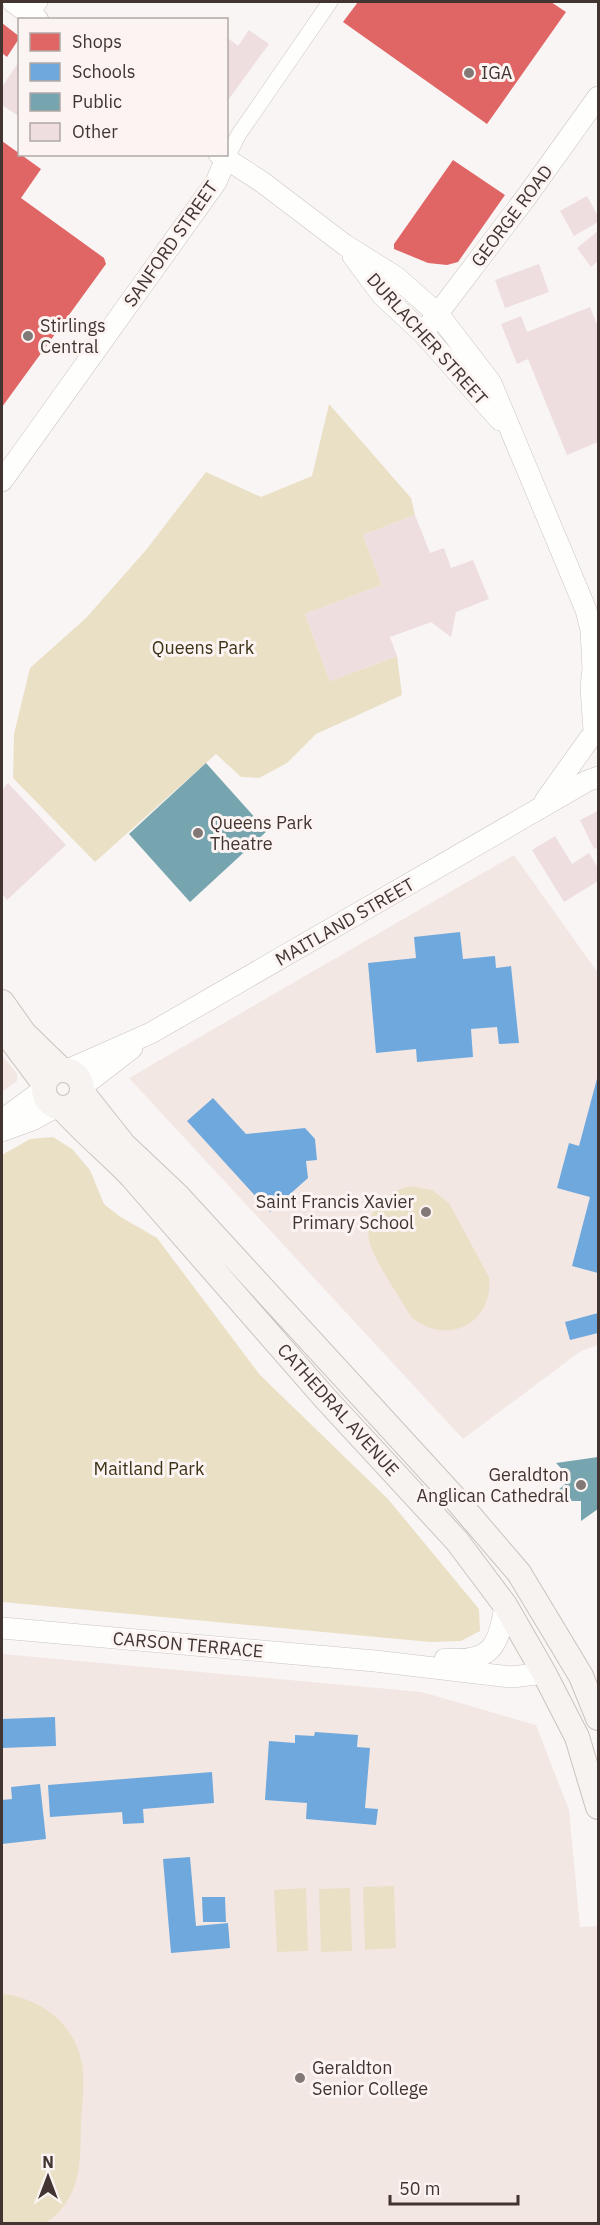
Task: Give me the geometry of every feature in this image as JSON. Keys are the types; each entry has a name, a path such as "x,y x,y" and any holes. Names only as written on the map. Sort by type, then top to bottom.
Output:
{"main road":[{"path":"14,2 37,12"},
{"name":"GEORGE ROAD","path":"423,333 527,196 598,97"},
{"name":"DURLACHER STREET","path":"223,157 262,182 345,245 396,277 438,314 491,383 581,595 591,630 596,674 591,687 594,732 589,754 598,768"},
{"name":"SANFORD STREET","path":"2,481 216,182 223,157"},
{"name":"DURLACHER STREET","path":"345,245 382,295 423,333 511,432"},
{"name":"MAITLAND STREET","path":"539,809 594,732"},
{"name":"MAITLAND STREET","path":"2,1120 62,1088 151,1033 587,781 598,777"},
{"name":"CATHEDRAL AVENUE","path":"2,1002 62,1088 79,1128 108,1152 132,1177 325,1398 457,1541 505,1605 544,1672 577,1737 598,1807"},
{"name":"CATHEDRAL AVENUE","path":"2,1028 25,1056 124,1144 178,1196 453,1496 519,1573 590,1676 598,1718"},
{"name":"MAITLAND STREET","path":"2,1131 32,1120 62,1088"},
{"path":"431,1512 453,1496"},
{"path":"519,1573 544,1631 547,1660 544,1672"},
{"name":"CARSON TERRACE","path":"375,1661 422,1658 465,1660 485,1654 494,1646 501,1631 505,1605"},
{"name":"CARSON TERRACE","path":"2,1628 375,1661 512,1677 544,1672"}],"street":[{"name":"SANFORD STREET","path":"228,150 330,2"}],"shaded area":[{"name":"Saint Francis Xavier Primary School","path":"514,855 598,973 598,1345 581,1351 463,1439 129,1078"},
{"path":"2,1056 17,1073 17,1081 2,1092"},
{"name":"Geraldton Senior College","path":"2,1654 422,1692 536,1725 569,1810 580,1927 598,1926 598,2223 2,2223"}],"green space":[{"name":"Queens Park","path":"329,404 411,498 415,515 363,535 382,585 305,614 330,681 397,656 402,695 316,734 287,763 259,778 241,777 216,754 95,862 13,778 14,734 30,668 86,618 146,550 206,472 261,497 312,476"},
{"name":"Maitland Park","path":"53,1137 72,1149 90,1170 104,1204 119,1216 157,1238 260,1375 388,1499 479,1609 480,1631 461,1641 430,1642 2,1602 2,1155 30,1139"},
{"path":"410,1186 432,1190 449,1203 489,1277 489,1293 484,1307 476,1318 465,1326 453,1330 439,1330 425,1326 411,1317 373,1252 368,1233 372,1215 383,1200 400,1189"},
{"path":"394,1886 396,1948 365,1950 363,1887"},
{"path":"306,1888 308,1951 277,1952 274,1890"},
{"path":"350,1888 352,1951 321,1952 319,1889"},
{"path":"2,1994 30,2001 54,2015 72,2037 82,2064 83,2094 77,2179 67,2202 46,2223 2,2223"}],"building: Shops":[{"name":"IGA","path":"358,2 551,2 566,12 487,124 343,22"},
{"path":"2,23 18,35 18,40 7,57 2,53"},
{"name":"Stirlings Central","path":"2,141 18,152 18,156 23,156 41,169 21,198 104,258 106,264 2,407"},
{"path":"453,160 505,195 458,262 447,265 428,263 394,249 394,244"}],"building: Schools":[{"path":"460,932 463,959 495,956 496,968 511,966 519,1043 499,1044 497,1027 471,1029 473,1057 417,1062 416,1049 376,1053 368,963 416,958 414,937"},
{"path":"598,1075 598,1273 572,1266 590,1197 557,1188 569,1143 579,1146"},
{"path":"213,1098 246,1134 305,1128 315,1139 317,1160 306,1161 308,1178 270,1212 187,1121"},
{"path":"598,1313 598,1333 570,1340 565,1322"},
{"path":"55,1717 56,1746 2,1748 2,1719"},
{"path":"315,1732 358,1735 357,1747 370,1748 365,1808 378,1809 376,1825 306,1819 307,1803 265,1800 269,1741 295,1743 295,1735 314,1736"},
{"path":"212,1772 214,1803 143,1809 144,1823 123,1824 122,1812 50,1817 48,1785"},
{"path":"40,1784 46,1839 2,1844 2,1800 12,1799 11,1787"},
{"path":"190,1857 196,1926 228,1923 230,1948 171,1953 163,1859"},
{"path":"202,1897 225,1897 226,1922 203,1922"}],"building: Public":[{"name":"Queens Park Theatre","path":"206,763 267,831 190,902 129,834"},
{"name":"Geraldton Anglican Cathedral","path":"598,1457 598,1509 581,1521 581,1501 561,1501 558,1497 557,1491 571,1479 556,1463"}],"building: Other":[{"path":"249,30 269,44 228,100 228,38 238,46"},
{"path":"18,63 18,116 2,105 2,87"},
{"path":"587,196 598,216 598,222 574,236 560,211"},
{"path":"598,231 598,261 591,267 577,248"},
{"path":"539,264 549,292 505,308 495,280"},
{"path":"590,307 598,327 598,442 567,455 528,359 517,364 501,324 521,316 527,332"},
{"path":"415,515 430,553 444,548 451,568 473,560 489,599 456,612 451,637 431,622 390,637 397,656 330,681 305,614 382,585 363,535"},
{"path":"8,783 66,845 7,900 2,894 2,790"},
{"path":"598,811 598,847 594,849 580,820"},
{"path":"555,836 572,864 589,853 598,868 598,881 564,902 532,850"}],"place":[{"name":"IGA","path":"469,73"},
{"name":"Stirlings Central","path":"28,336"},
{"name":"Queens Park Theatre","path":"198,833"},
{"name":"Saint Francis Xavier Primary School","path":"426,1212"},
{"name":"Geraldton Anglican Cathedral","path":"581,1485"},
{"name":"Geraldton Senior College","path":"300,2078"}]}
